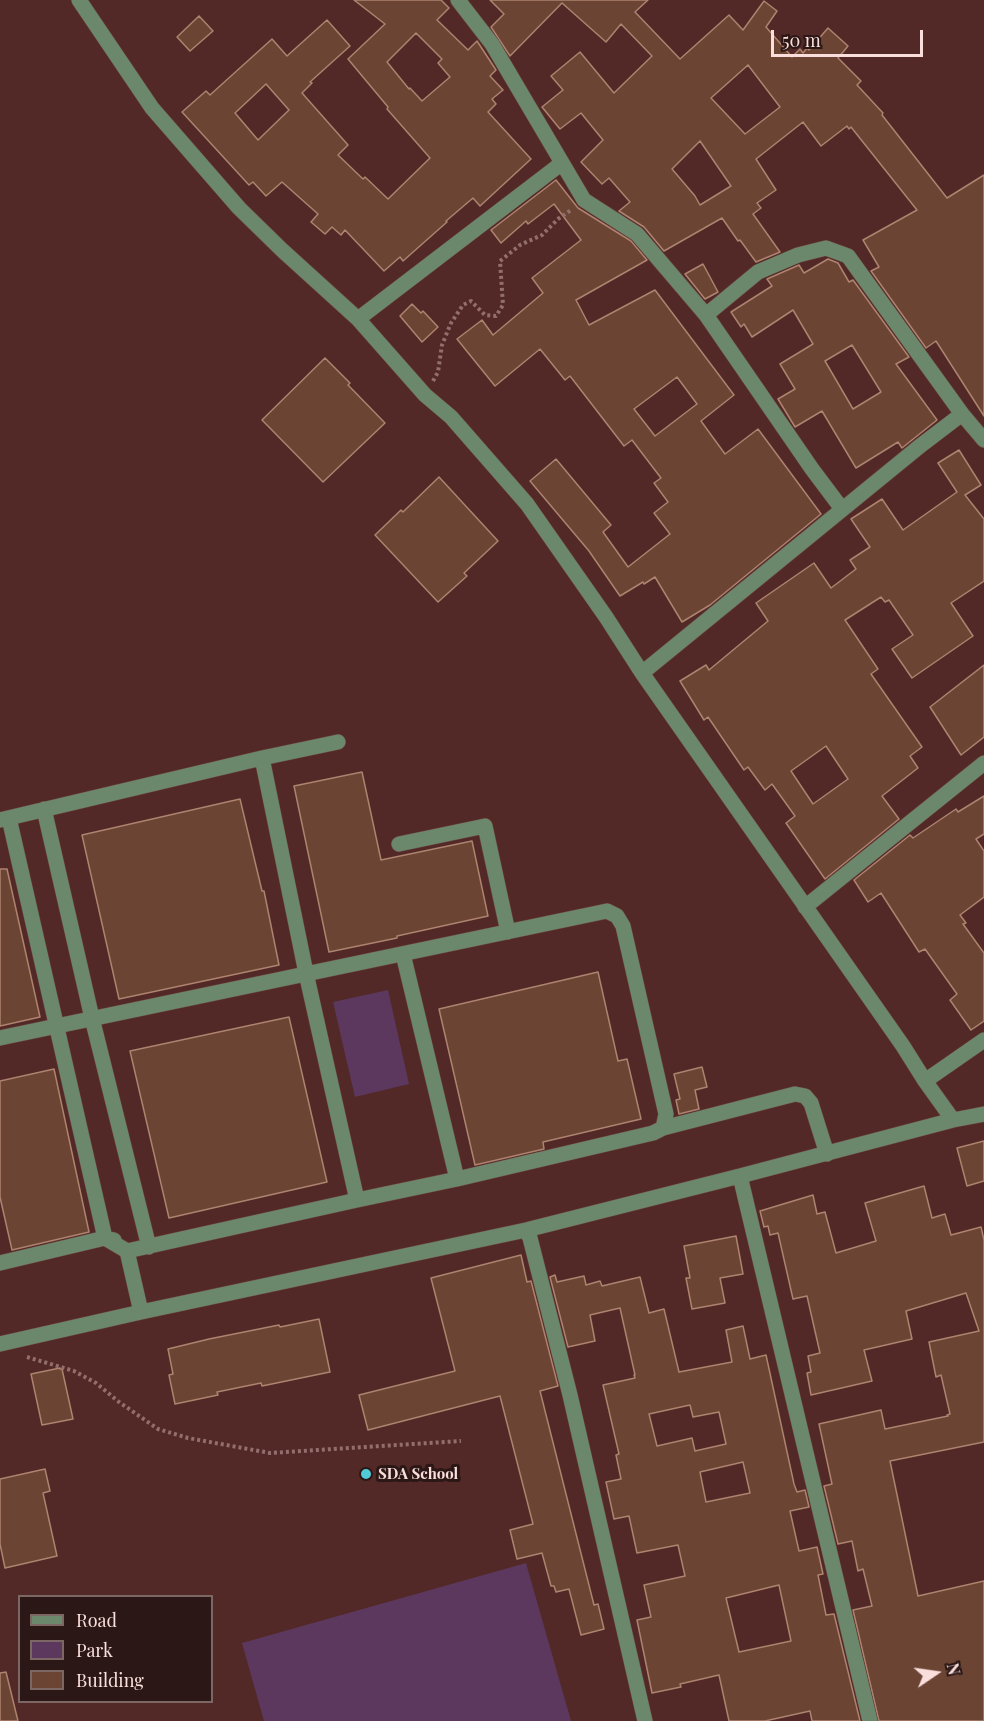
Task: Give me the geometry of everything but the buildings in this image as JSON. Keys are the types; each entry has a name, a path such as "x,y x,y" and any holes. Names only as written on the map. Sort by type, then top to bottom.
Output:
{"street":[{"path":"80,0 152,108 239,208 358,319 425,395 450,417 526,504 606,616 642,673 953,1120"},
{"path":"458,0 492,44 584,200 637,234 706,315 842,509"},
{"path":"358,319 562,163"},
{"path":"706,315 758,272 798,255 826,248 848,256 962,414 983,437"},
{"path":"642,673 962,414"},
{"path":"338,742 4,819 57,1026 105,1238 128,1251 149,1248 653,1133 663,1128 795,1094 805,1096 811,1103 827,1154"},
{"path":"262,758 306,973 357,1200"},
{"path":"805,907 984,764"},
{"path":"44,809 92,1018 149,1248"},
{"path":"399,844 485,826 508,932"},
{"path":"0,1038 607,911 617,916 623,926 666,1114 663,1128"},
{"path":"403,954 457,1179"},
{"path":"925,1081 984,1040"},
{"path":"0,1344 526,1230 984,1114"},
{"path":"740,1176 870,1721"},
{"path":"526,1230 530,1238 570,1395 645,1721"},
{"path":"0,1263 105,1238 149,1248"},
{"path":"128,1251 141,1312"}],"path":[{"path":"425,395 438,372 442,345 451,322 463,305 471,301 485,315 496,316 503,305 500,261 520,245 542,235 558,219 584,200"},
{"path":"21,1355 74,1371 96,1383 158,1429 188,1438 270,1453 461,1441"}],"green space":[{"path":"388,990 409,1084 355,1097 333,1002"},
{"path":"526,1563 571,1721 264,1721 242,1643"}],"place":[{"name":"SDA School","path":"366,1474"}]}
